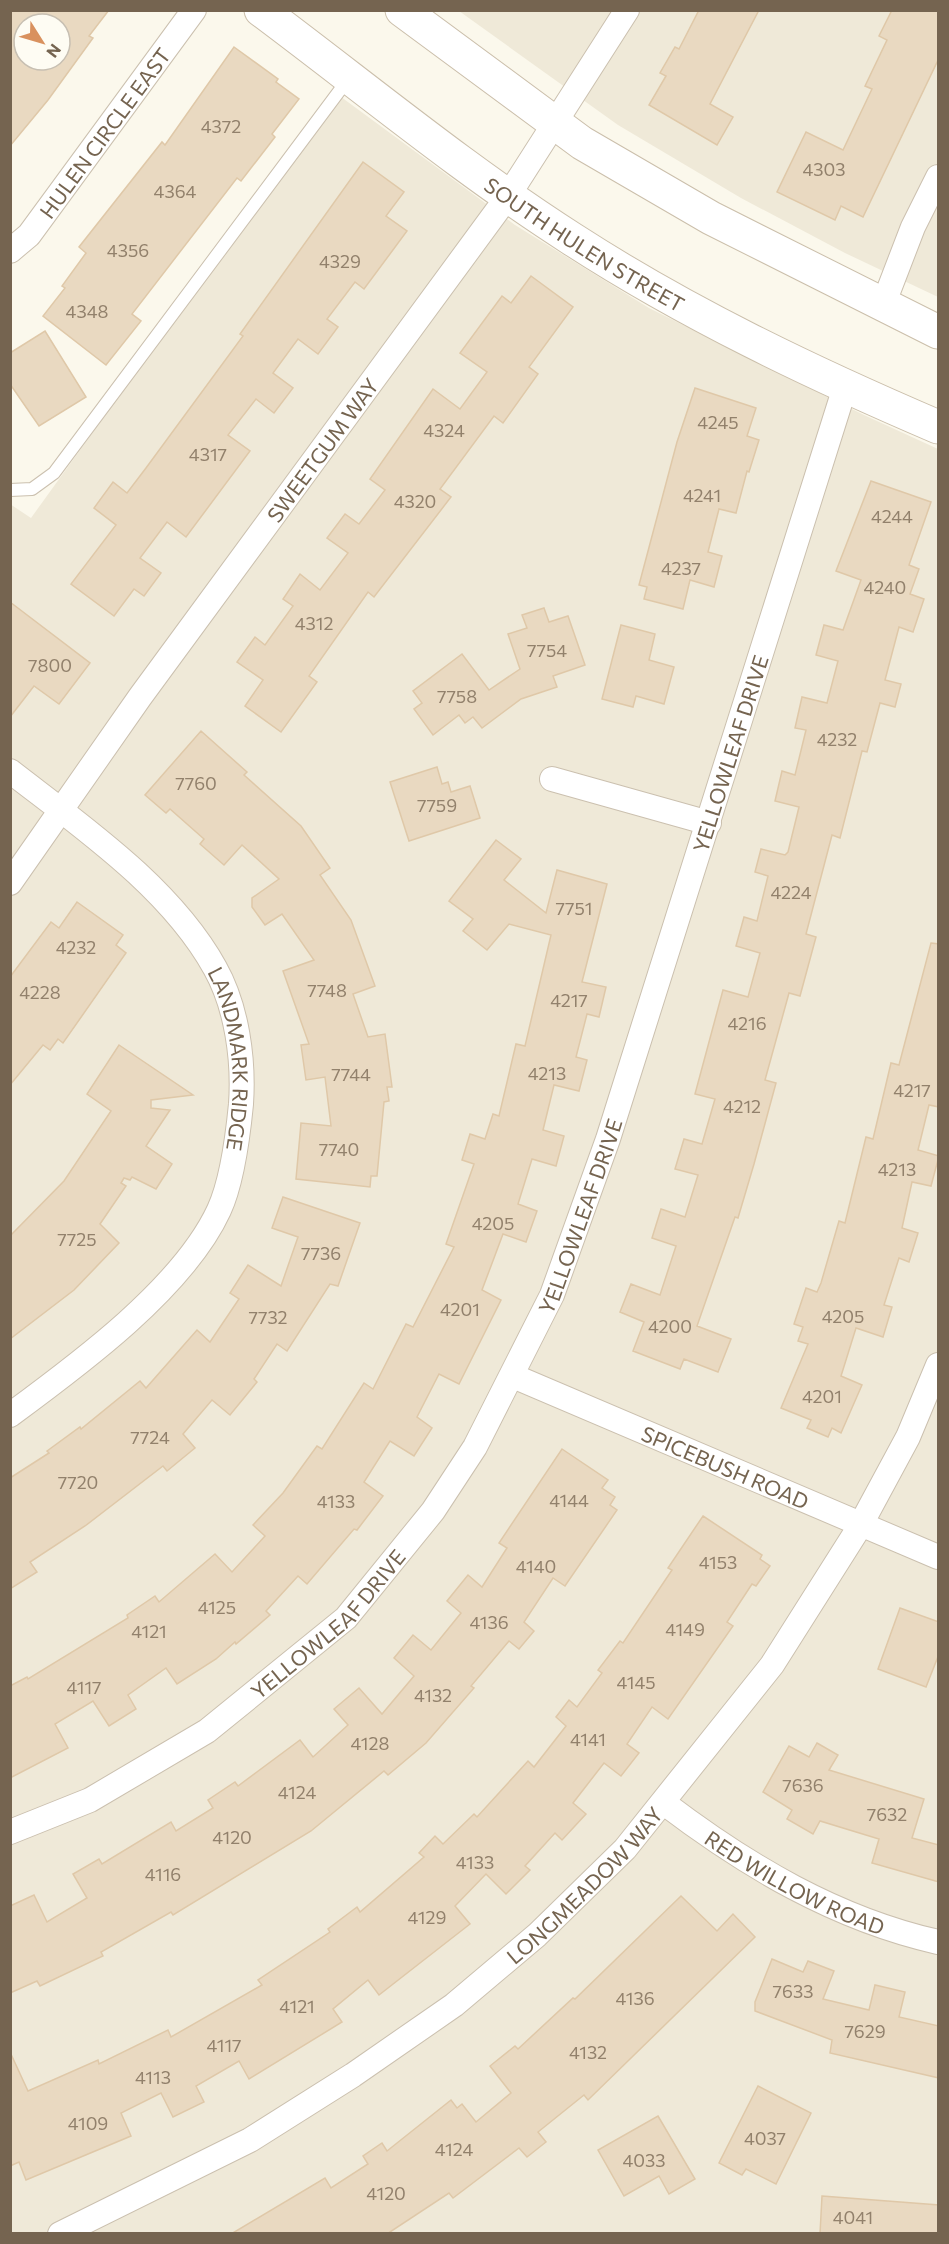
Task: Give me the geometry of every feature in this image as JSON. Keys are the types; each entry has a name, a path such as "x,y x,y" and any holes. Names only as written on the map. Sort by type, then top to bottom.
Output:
{"main road":[{"name":"SOUTH HULEN STREET","path":"261,10 508,196 572,239 680,305 845,387 939,427"},
{"path":"402,10 582,143 711,218 939,332"}],"street":[{"name":"HULEN CIRCLE EAST","path":"10,251 29,235 194,10"},
{"name":"SWEETGUM WAY","path":"10,883 140,697 508,196 627,10"},
{"path":"883,305 914,227 939,177"},
{"name":"YELLOWLEAF DRIVE","path":"10,1832 90,1800 207,1731 346,1618 433,1511 476,1447 552,1295 608,1139 845,387"},
{"name":"LANDMARK RIDGE","path":"10,771 145,879 183,923 215,968 232,1011 243,1075 238,1137 219,1210 189,1258 135,1313 80,1363 10,1415"},
{"path":"552,779 708,823"},
{"name":"LONGMEADOW WAY","path":"60,2234 250,2140 353,2075 454,2004 537,1935 626,1849 772,1665 860,1526 908,1437 939,1365"},
{"name":"SPICEBUSH ROAD","path":"513,1376 860,1526 939,1557"},
{"name":"RED WILLOW ROAD","path":"664,1803 711,1839 806,1895 855,1917 939,1942"}],"lane":[{"path":"10,490 32,489 54,473 350,77"}],"shaded area":[{"path":"459,11 938,11 938,297 845,253 741,198 618,125"},
{"path":"337,94 515,225 649,308 864,415 938,449 938,2233 11,2233 10,504 31,518"}],"building":[{"path":"10,10 109,10 89,36 93,38 72,67 72,12 12,12 12,72 68,72 10,146"},
{"path":"699,10 759,10 710,104 733,117 717,145 649,105 666,76 660,73 675,47 679,49"},
{"path":"892,10 939,10 939,58 863,217 841,206 835,220 777,192 806,132 843,150 872,89 865,86 887,40 879,36"},
{"path":"234,47 278,79 276,82 299,99 272,134 275,137 241,181 237,178 132,314 141,321 106,365 43,316 65,288 62,286 86,253 79,247 162,142 165,145"},
{"path":"363,162 404,192 386,216 407,231 364,289 355,282 327,319 338,327 318,354 298,339 273,373 293,388 274,413 256,399 228,435 250,451 186,537 167,522 140,558 161,573 144,596 134,589 114,616 71,584 116,525 94,508 113,482 127,493 243,336 240,334"},
{"path":"531,276 573,307 529,367 538,374 503,423 494,416 440,489 451,497 374,597 368,592 309,676 317,682 281,732 245,706 263,680 237,662 255,637 265,645 293,606 283,599 300,574 320,590 348,553 327,538 345,514 359,524 385,490 370,479 433,389 460,409 487,372 460,353 502,296 511,303"},
{"path":"45,331 86,397 39,426 10,384 10,353"},
{"path":"695,388 756,408 747,436 759,440 749,472 747,471 736,513 719,509 708,552 722,556 714,587 690,580 683,609 644,599 647,587 639,585 677,442"},
{"path":"871,481 931,502 909,565 919,569 910,594 924,599 913,632 899,627 885,680 901,684 895,707 880,703 867,752 862,751 840,838 832,835 806,934 816,937 800,996 789,993 765,1080 776,1083 754,1164 738,1218 735,1217 697,1326 731,1339 718,1372 684,1359 680,1369 633,1351 644,1322 620,1312 631,1284 660,1295 676,1246 652,1238 661,1209 685,1217 698,1175 675,1169 684,1139 702,1144 715,1099 695,1094 723,990 748,997 760,953 736,946 744,917 757,921 768,876 755,872 761,849 785,855 788,852 799,807 775,801 782,771 795,775 806,730 795,728 802,697 827,703 838,661 816,655 824,625 843,630 861,580 836,571"},
{"path":"10,602 90,663 59,704 34,686 10,717"},
{"path":"544,608 549,622 568,616 585,665 553,676 557,687 521,699 482,728 473,717 465,723 459,715 433,735 414,709 422,703 413,691 462,654 489,690 520,669 508,634 527,628 522,615"},
{"path":"621,625 655,634 649,660 674,667 664,704 636,696 633,707 602,699"},
{"path":"201,731 247,772 244,775 301,826 330,868 320,875 351,920 375,986 353,994 368,1037 385,1034 392,1087 387,1087 389,1101 384,1102 377,1176 371,1176 370,1187 296,1179 301,1123 331,1126 325,1077 306,1080 301,1045 309,1044 283,971 314,960 282,914 265,925 252,907 252,898 279,879 242,845 224,865 200,844 204,839 170,809 166,813 145,795"},
{"path":"437,767 442,784 448,782 451,792 470,786 480,818 409,841 390,782"},
{"path":"496,840 521,859 504,880 546,913 557,870 607,884 582,982 606,987 599,1017 587,1014 576,1057 587,1060 579,1091 554,1085 543,1130 564,1136 556,1166 532,1159 518,1204 537,1211 526,1242 503,1234 482,1290 501,1300 459,1384 439,1374 417,1417 432,1428 414,1456 390,1441 364,1482 383,1496 357,1530 354,1529 307,1584 298,1576 266,1611 270,1615 216,1659 177,1684 166,1668 128,1695 136,1709 109,1726 93,1701 55,1724 68,1748 10,1778 10,1686 27,1677 28,1679 128,1618 127,1615 155,1596 159,1602 215,1554 232,1572 265,1536 253,1525 283,1493 317,1446 322,1449 364,1383 373,1389 406,1324 413,1327 454,1247 446,1244 474,1164 462,1160 470,1134 485,1139 493,1114 499,1116 516,1044 525,1046 551,935 509,924 487,950 463,931 473,919 449,901"},
{"path":"77,902 123,935 116,945 126,953 63,1043 58,1039 50,1050 43,1045 10,1085 10,977 51,922 59,928"},
{"path":"931,943 939,944 939,1107 929,1105 918,1150 939,1156 931,1186 912,1182 902,1228 918,1233 909,1262 899,1258 884,1305 892,1307 883,1337 856,1328 841,1376 862,1385 841,1433 832,1428 828,1437 807,1428 811,1420 781,1408 808,1344 798,1341 803,1327 794,1324 806,1288 817,1292 821,1283 839,1221 845,1223 866,1137 873,1139 891,1063 899,1065"},
{"path":"119,1045 193,1095 151,1100 151,1108 170,1110 146,1146 172,1164 156,1189 132,1177 130,1180 124,1178 121,1183 126,1186 100,1224 119,1243 74,1290 10,1339 10,1236 64,1181 111,1111 87,1094"},
{"path":"283,1197 360,1223 338,1286 330,1284 287,1351 277,1344 254,1379 257,1382 230,1415 212,1400 183,1434 195,1448 167,1471 163,1466 85,1526 30,1562 37,1572 10,1589 10,1478 49,1453 47,1451 80,1427 81,1429 140,1381 146,1388 197,1330 210,1342 239,1299 230,1293 248,1265 281,1286 298,1237 272,1228"},
{"path":"562,1449 608,1480 602,1488 615,1497 610,1505 617,1510 565,1586 553,1578 524,1622 534,1631 519,1649 509,1641 471,1686 474,1688 426,1743 388,1775 384,1771 311,1831 173,1915 171,1912 101,1952 103,1956 40,1986 37,1981 10,1993 10,1906 34,1895 47,1922 87,1898 73,1874 99,1859 102,1864 171,1822 176,1831 213,1808 208,1800 235,1782 238,1786 300,1740 313,1757 348,1725 334,1709 359,1688 382,1714 414,1676 394,1658 413,1635 431,1650 461,1613 447,1601 468,1575 482,1587 507,1548 499,1543"},
{"path":"703,1516 762,1555 760,1559 770,1566 756,1586 752,1584 727,1622 733,1626 668,1719 652,1707 627,1744 639,1753 621,1776 604,1763 573,1803 586,1814 562,1840 555,1833 525,1866 530,1870 506,1894 486,1874 455,1906 470,1924 379,1995 368,1980 333,2009 342,2022 249,2079 239,2061 196,2086 204,2102 173,2117 161,2093 121,2113 131,2136 26,2180 19,2162 10,2166 10,2052 28,2091 98,2060 99,2064 168,2030 171,2037 262,1985 258,1980 330,1932 328,1929 357,1907 360,1912 424,1857 419,1853 435,1836 443,1844 474,1814 477,1817 528,1761 534,1767 566,1726 556,1717 569,1700 577,1707 602,1673 598,1670 620,1641 623,1643 672,1570 668,1568"},
{"path":"900,1608 939,1622 939,1654 926,1687 878,1669"},
{"path":"817,1743 838,1755 829,1770 924,1799 912,1838 939,1845 939,1882 872,1863 879,1839 820,1821 813,1834 787,1819 792,1810 763,1792 789,1746 809,1757"},
{"path":"681,1896 717,1931 733,1914 755,1937 588,2100 584,2095 538,2132 546,2142 527,2157 519,2148 453,2198 449,2193 387,2234 231,2234 325,2178 331,2188 368,2164 363,2156 382,2143 387,2151 451,2100 457,2108 462,2104 476,2122 511,2093 490,2066 515,2046 518,2049 573,1998 575,1999"},
{"path":"772,1959 803,1972 808,1961 834,1971 823,1999 869,2010 875,1985 905,1992 899,2017 939,2026 939,2078 830,2053 832,2040 755,2011 755,2002"},
{"path":"758,2086 811,2113 776,2184 746,2169 742,2175 719,2163"},
{"path":"658,2116 695,2179 669,2194 659,2176 624,2196 598,2150"},
{"path":"822,2196 939,2205 939,2234 820,2234"}]}
